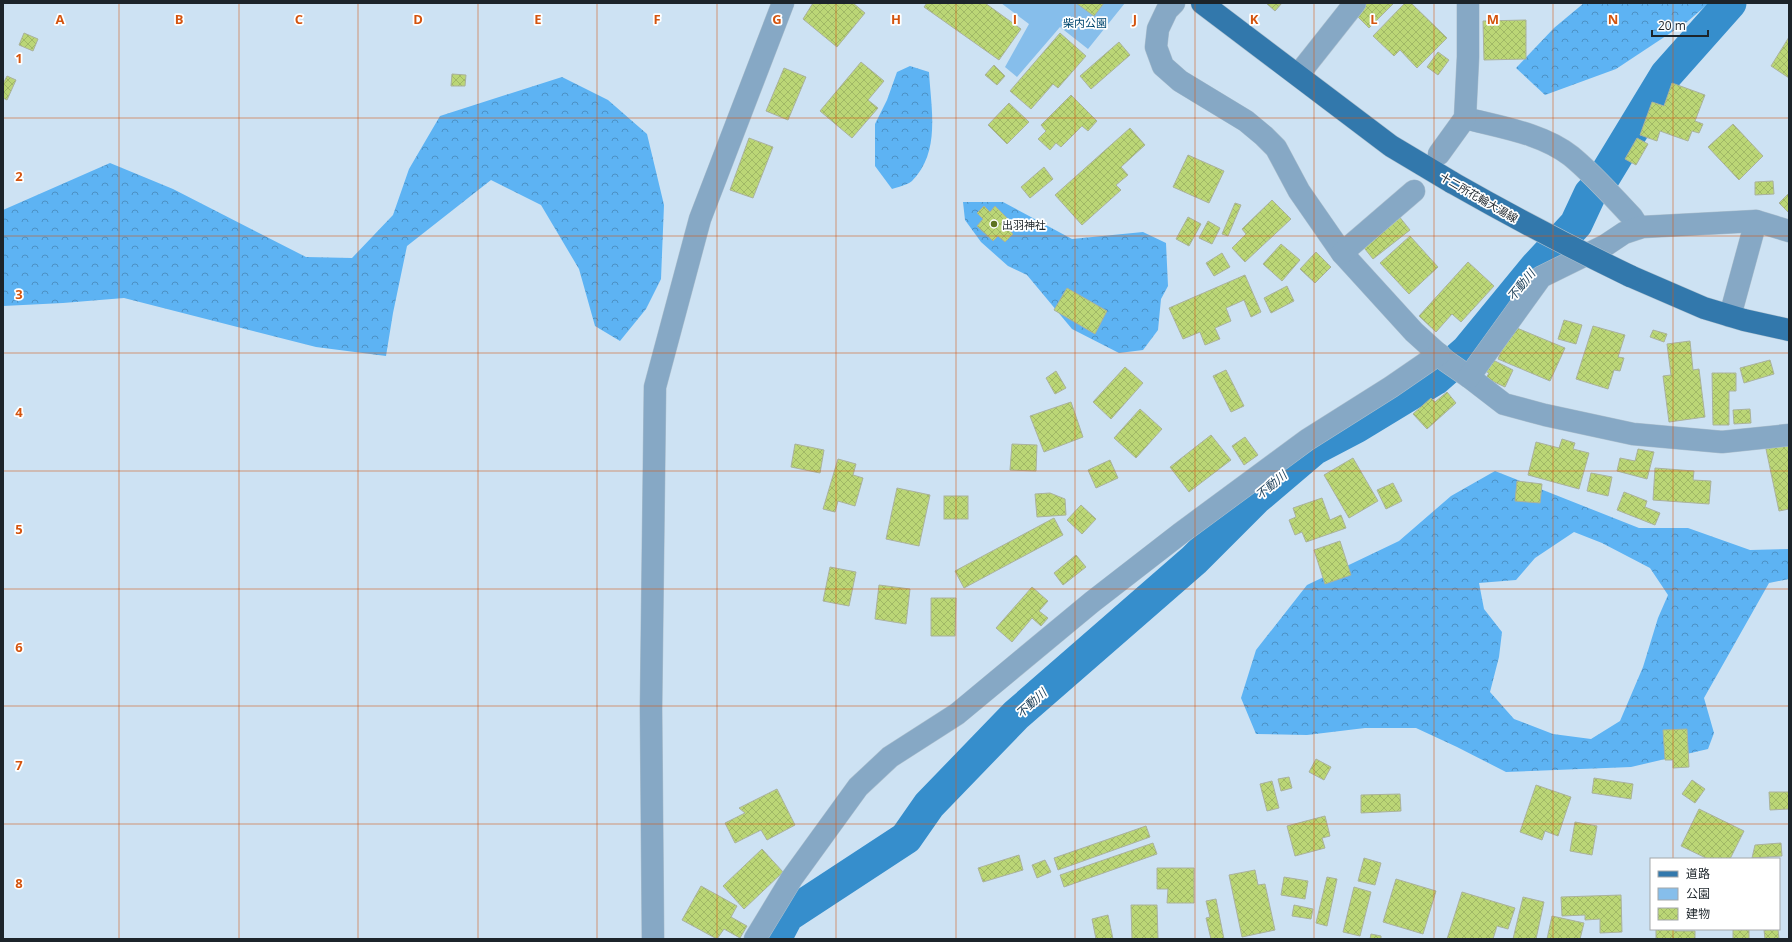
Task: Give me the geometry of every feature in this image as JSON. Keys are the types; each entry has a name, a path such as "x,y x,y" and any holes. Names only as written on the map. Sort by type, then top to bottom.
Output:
{"main road":[{"name":"十二所花輪大湯線","path":"1202,3 1391,146 1453,183 1559,241 1630,276 1697,306 1730,316 1789,330"}],"street":[{"path":"653,939 651,709 655,387 700,218 783,3"},
{"path":"1174,3 1167,10 1158,29 1156,47 1163,66 1180,81 1246,121 1276,148 1299,191 1342,253 1414,332 1453,366 1504,404 1545,416 1633,434 1722,442 1789,435"},
{"path":"1298,75 1356,3"},
{"path":"1439,154 1465,118 1468,57 1468,3"},
{"path":"1465,118 1522,133 1550,144 1570,156 1589,173 1632,217 1639,228"},
{"path":"1342,253 1414,191"},
{"path":"1730,316 1756,221"},
{"path":"755,939 792,878 858,787 890,757 958,714 1092,602 1181,533 1306,440 1391,387 1453,366 1540,277 1606,245 1624,233 1639,228 1756,221 1789,231"}],"green space":[{"name":"柴内公園","path":"1001,3 1125,3 1088,49 1060,27 1017,77 1005,67 1029,24"},
{"path":"1584,3 1709,3 1687,22 1616,69 1545,95 1516,68 1554,28"},
{"path":"910,66 929,72 932,115 931,144 921,170 912,181 892,189 875,166 875,124 887,100 897,72"},
{"path":"562,77 608,100 647,134 664,205 661,279 646,309 620,341 595,326 579,269 541,205 491,180 407,246 386,356 316,347 124,298 3,306 3,210 110,163 173,189 306,257 352,258 393,215 409,169 440,116"},
{"path":"963,202 1003,202 1072,239 1143,232 1166,243 1168,286 1161,299 1158,330 1143,350 1119,353 1072,329 1027,275 1008,266 981,242 965,220"},
{"path":"1495,471 1639,528 1688,528 1750,550 1789,549 1789,579 1769,583 1704,698 1714,733 1708,749 1631,767 1506,772 1416,728 1365,728 1307,735 1256,734 1241,698 1256,650 1307,585 1399,541 1451,496","holes":["1574,532 1602,543 1650,568 1668,595 1658,618 1643,667 1620,721 1591,739 1553,734 1514,719 1490,692 1499,657 1502,632 1484,609 1479,583 1516,580 1535,558"]}],"building":[{"path":"813,3 853,3 865,13 837,47 803,19"},
{"path":"927,3 985,3 1021,29 999,60 924,7"},
{"path":"1076,3 1104,3 1094,16"},
{"path":"1266,3 1282,3 1275,11"},
{"path":"1364,3 1394,3 1369,28 1354,13"},
{"path":"1405,3 1411,3 1447,38 1417,68 1400,50 1394,56 1373,36"},
{"path":"1526,20 1526,59 1484,60 1483,21"},
{"path":"24,33 38,39 33,51 19,45"},
{"path":"1060,33 1086,56 1058,88 1053,84 1031,109 1010,91"},
{"path":"1789,37 1789,78 1771,66"},
{"path":"1119,42 1130,55 1091,89 1080,76"},
{"path":"1438,52 1449,60 1438,75 1427,67"},
{"path":"861,62 884,81 868,100 878,108 852,138 820,111"},
{"path":"994,65 1005,76 997,85 985,75"},
{"path":"784,68 806,77 788,120 766,111"},
{"path":"452,74 466,75 465,86 451,86"},
{"path":"7,76 16,80 7,100 3,98 3,84"},
{"path":"1672,83 1705,95 1695,121 1703,124 1699,133 1692,131 1688,141 1660,131 1657,141 1640,135 1652,102 1664,106"},
{"path":"1071,95 1097,121 1088,131 1082,126 1061,147 1056,143 1050,150 1038,139 1046,131 1041,125"},
{"path":"1009,103 1029,122 1007,144 988,125"},
{"path":"1733,124 1763,156 1739,180 1708,147"},
{"path":"1130,128 1145,145 1121,167 1128,175 1116,185 1121,190 1082,225 1055,195"},
{"path":"749,138 773,147 753,198 730,190"},
{"path":"1637,138 1648,144 1636,165 1625,159"},
{"path":"1188,155 1224,171 1209,203 1173,187"},
{"path":"1044,167 1053,179 1030,198 1021,187"},
{"path":"1773,181 1774,194 1755,195 1755,182"},
{"path":"1789,193 1789,213 1779,203"},
{"path":"1272,200 1291,219 1245,262 1232,248 1246,234 1242,229"},
{"path":"1235,203 1241,205 1228,236 1222,234"},
{"name":"出羽神社","path":"984,206 990,212 995,206 1011,222 1006,227 1013,234 1005,242 998,236 993,241 977,226 983,219 977,213"},
{"path":"1398,215 1410,230 1373,259 1361,244"},
{"path":"1188,217 1201,224 1189,246 1176,239"},
{"path":"1208,221 1220,228 1212,244 1199,238"},
{"path":"1410,236 1438,267 1409,294 1380,263"},
{"path":"1281,244 1300,260 1282,281 1263,264"},
{"path":"1316,252 1331,267 1315,283 1300,269"},
{"path":"1222,253 1230,267 1214,276 1206,263"},
{"path":"1468,262 1494,286 1461,322 1452,314 1436,332 1419,316"},
{"path":"1245,275 1261,312 1251,317 1244,300 1226,308 1231,321 1215,328 1220,339 1205,345 1200,332 1183,339 1169,308"},
{"path":"1287,286 1294,301 1271,313 1264,298"},
{"path":"1067,288 1107,311 1095,334 1054,310"},
{"path":"1564,320 1582,325 1576,344 1558,339"},
{"path":"1512,326 1565,348 1550,381 1498,359"},
{"path":"1593,326 1625,335 1618,357 1624,358 1620,371 1614,370 1608,389 1576,379"},
{"path":"1653,330 1667,334 1664,342 1650,337"},
{"path":"1690,341 1693,370 1699,369 1705,417 1669,422 1663,376 1671,375 1667,344"},
{"path":"1489,358 1513,370 1505,387 1486,378 1489,373 1483,370"},
{"path":"1770,360 1774,374 1744,383 1740,368"},
{"path":"1125,367 1143,383 1111,419 1093,402"},
{"path":"1226,370 1244,406 1231,412 1213,376"},
{"path":"1056,371 1066,388 1055,394 1046,378"},
{"path":"1712,373 1736,373 1736,391 1729,391 1729,425 1713,425"},
{"path":"1447,392 1456,403 1427,429 1413,414 1431,398 1435,402"},
{"path":"1071,402 1083,437 1044,452 1030,416"},
{"path":"1140,409 1162,429 1136,458 1114,438"},
{"path":"1750,409 1751,423 1734,424 1733,410"},
{"path":"1211,435 1231,460 1189,492 1170,467"},
{"path":"1245,437 1258,455 1244,465 1232,446"},
{"path":"1562,439 1575,443 1573,449 1589,453 1579,489 1528,475 1536,442 1559,448"},
{"path":"795,444 824,450 820,473 791,467"},
{"path":"1012,444 1037,445 1036,471 1010,470"},
{"path":"1789,444 1789,509 1779,511 1766,449"},
{"path":"1638,449 1654,452 1647,479 1617,471 1620,458 1635,461"},
{"path":"1353,458 1378,501 1349,518 1324,475"},
{"path":"838,459 856,464 853,475 863,478 855,506 838,501 835,512 823,509"},
{"path":"1110,460 1118,478 1096,488 1088,470"},
{"path":"1655,468 1694,471 1693,480 1711,481 1709,504 1653,500"},
{"path":"1591,473 1612,477 1608,496 1587,491"},
{"path":"1517,481 1542,484 1540,503 1515,501"},
{"path":"1393,483 1402,501 1386,509 1377,490"},
{"path":"897,488 930,495 919,546 886,539"},
{"path":"1624,492 1647,501 1645,507 1660,513 1655,525 1617,510"},
{"path":"1050,493 1065,499 1066,515 1037,517 1035,494"},
{"path":"944,496 968,496 968,519 944,519"},
{"path":"1322,498 1330,520 1341,515 1346,528 1306,542 1302,532 1295,535 1289,520 1296,517 1293,508"},
{"path":"1081,505 1096,519 1082,534 1067,520"},
{"path":"1054,518 1063,535 964,588 955,571"},
{"path":"1340,541 1351,575 1325,584 1314,550"},
{"path":"1076,555 1086,567 1063,585 1054,573"},
{"path":"830,567 856,572 849,606 823,601"},
{"path":"879,585 910,589 906,624 875,619"},
{"path":"1032,587 1048,601 1039,611 1048,618 1041,626 1032,618 1012,642 996,628"},
{"path":"931,598 956,598 955,636 931,636"},
{"path":"1687,729 1689,767 1673,768 1673,760 1665,760 1663,730"},
{"path":"1316,759 1331,767 1324,780 1309,772"},
{"path":"1289,777 1292,788 1281,791 1278,779"},
{"path":"1594,778 1633,784 1631,799 1592,793"},
{"path":"1692,780 1705,789 1695,803 1682,794"},
{"path":"1272,781 1279,808 1267,811 1260,784"},
{"path":"1536,785 1571,797 1558,836 1545,831 1542,840 1520,832"},
{"path":"777,789 795,825 767,840 761,830 735,843 725,823 745,813 739,808"},
{"path":"1769,792 1789,792 1789,809 1770,810"},
{"path":"1400,794 1401,811 1361,813 1361,795"},
{"path":"1699,809 1744,831 1730,858 1706,858 1681,846"},
{"path":"1325,816 1330,836 1322,838 1325,848 1295,856 1287,826"},
{"path":"1575,822 1597,826 1592,855 1570,851"},
{"path":"1146,826 1150,837 1058,870 1054,858"},
{"path":"1153,843 1157,854 1064,887 1060,875"},
{"path":"1781,843 1782,856 1752,858 1755,845"},
{"path":"762,849 783,872 744,909 723,886"},
{"path":"1019,855 1023,870 983,882 978,868"},
{"path":"1364,858 1381,863 1375,885 1358,881"},
{"path":"1045,860 1051,872 1037,878 1032,865"},
{"path":"1157,868 1194,868 1194,903 1167,903 1168,889 1157,889"},
{"path":"1255,870 1258,885 1265,884 1275,930 1242,937 1229,875"},
{"path":"1284,877 1308,881 1305,899 1281,895"},
{"path":"1327,877 1337,879 1327,926 1316,923"},
{"path":"1396,879 1436,891 1423,934 1383,922"},
{"path":"701,886 737,906 731,917 747,926 740,938 724,929 717,939 682,920"},
{"path":"1354,887 1371,892 1360,936 1343,932"},
{"path":"1462,892 1515,908 1508,929 1497,926 1493,939 1447,939"},
{"path":"1621,895 1622,932 1600,933 1600,919 1585,920 1585,915 1562,916 1561,897"},
{"path":"1523,897 1544,902 1536,939 1513,939"},
{"path":"1216,899 1224,939 1211,939 1206,918 1210,917 1206,901"},
{"path":"1131,905 1157,905 1158,939 1132,939"},
{"path":"1294,905 1313,909 1311,919 1292,916"},
{"path":"1108,915 1113,939 1096,939 1092,919"},
{"path":"1552,916 1584,923 1580,939 1547,939"},
{"path":"1656,930 1695,931 1695,939 1656,939"},
{"path":"1733,930 1749,930 1749,939 1733,939"},
{"path":"1764,930 1778,930 1779,939 1765,939"},
{"path":"1371,934 1381,936 1381,939 1370,939"}],"waterway":[{"name":"不動川","path":"775,939 787,916 906,838 929,805 1016,715 1194,560 1255,499 1314,449 1356,427 1435,379 1467,351 1536,267 1576,224 1590,194 1601,182 1666,75 1730,3"}],"place":[{"name":"出羽神社","path":"994,224"}]}
